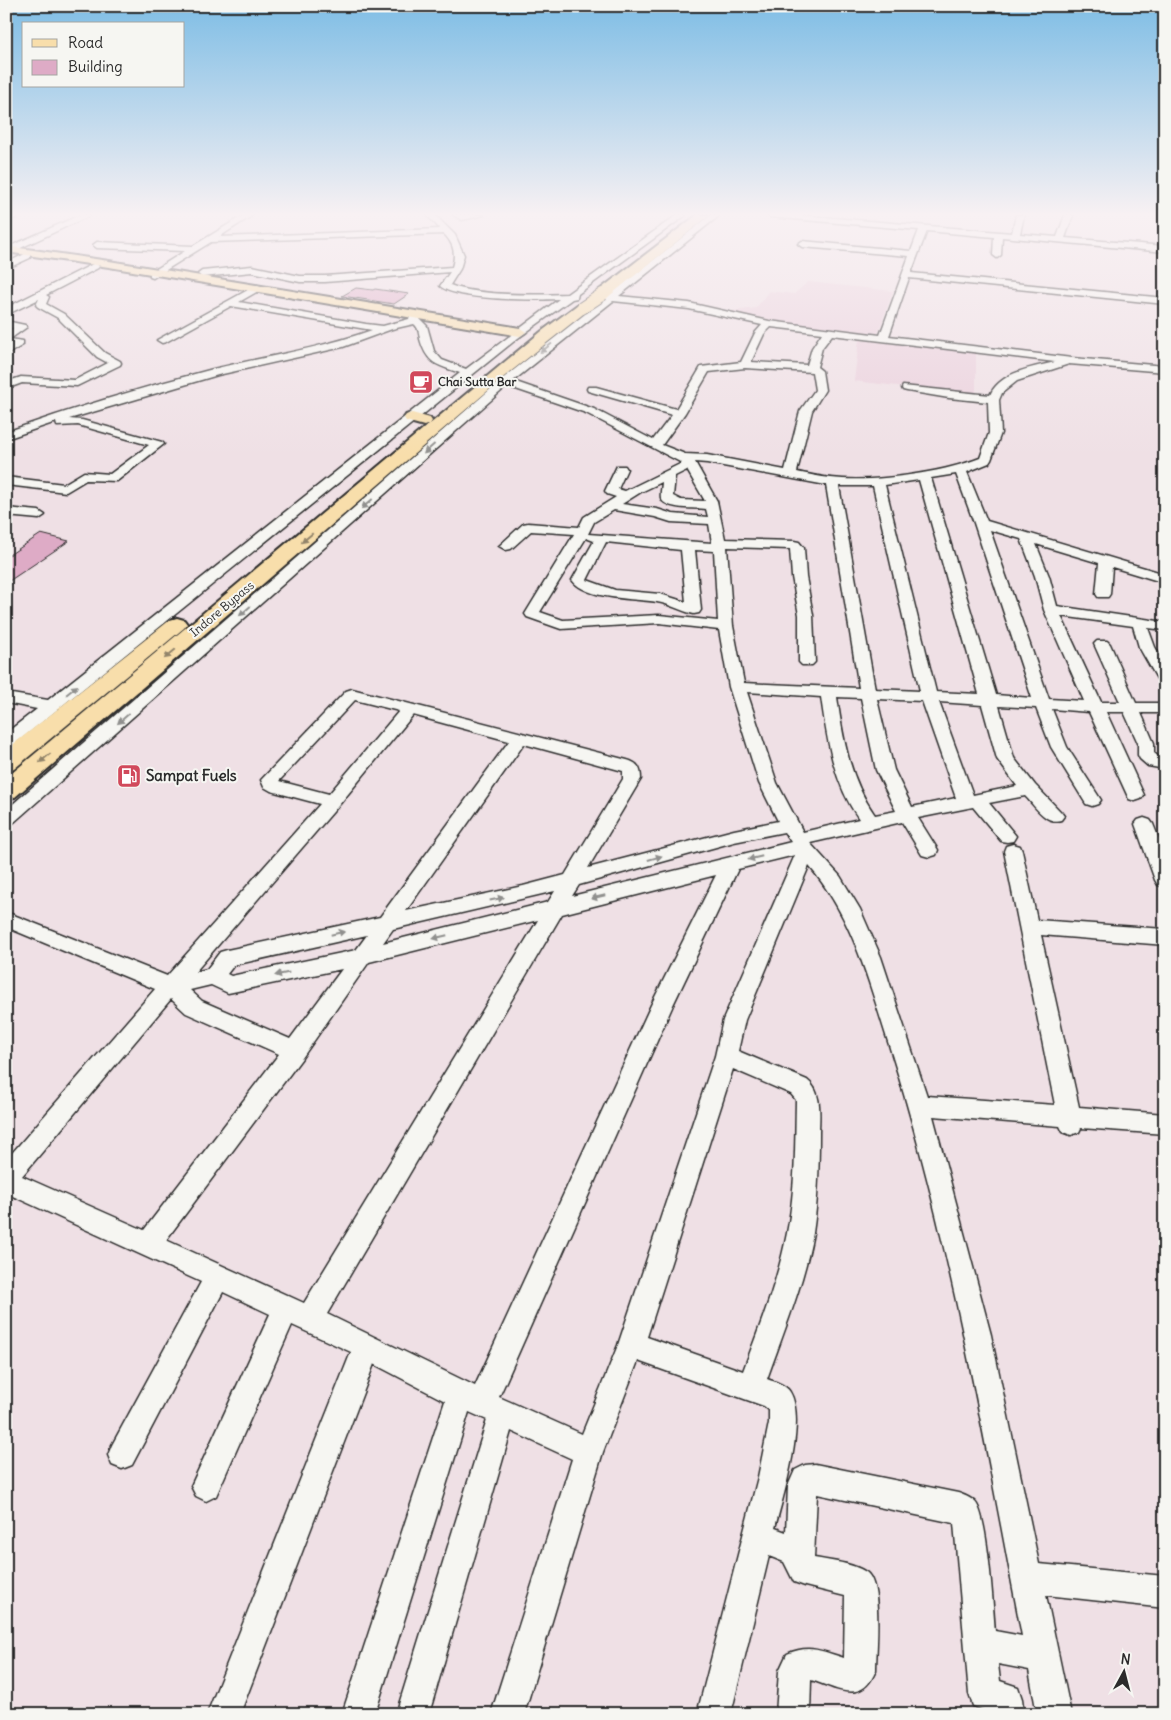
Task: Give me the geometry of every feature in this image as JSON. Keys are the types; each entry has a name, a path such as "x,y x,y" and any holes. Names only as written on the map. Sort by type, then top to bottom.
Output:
{"highway":[{"path":"425,422 532,332 585,295"},
{"path":"474,382 547,334 601,295"},
{"path":"425,422 459,422"},
{"name":"Indore Bypass","path":"6,763 425,422"},
{"name":"Indore Bypass","path":"6,791 425,422"}],"main road":[{"path":"284,295 517,334"}],"street":[{"path":"6,312 44,295"},
{"path":"162,340 244,295"},
{"path":"558,295 689,306 769,324 1072,361 1165,369"},
{"path":"6,820 505,382 616,295"},
{"path":"884,337 899,295"},
{"path":"1108,295 1165,301"},
{"path":"6,386 21,380 77,383 116,363 101,355 61,316 41,306 41,296"},
{"path":"6,444 18,434 216,372 339,345 414,318 422,326 429,352 438,362 474,382 517,334 568,296"},
{"path":"230,303 366,328 389,327"},
{"path":"6,324 22,327 6,337"},
{"path":"745,365 760,333 769,324"},
{"path":"809,369 813,365 817,348 830,330"},
{"path":"6,341 19,343 6,352"},
{"path":"505,382 590,411 686,461 707,459 832,482 878,482 960,470 985,460 993,445 996,424 994,400 1000,388 1024,373 1072,361"},
{"path":"655,446 679,413 705,368 745,365 816,370 820,390 806,411 790,474"},
{"path":"592,388 679,413"},
{"path":"907,388 949,396 994,400"},
{"path":"6,481 66,488 84,476 113,478 158,444 74,422 66,422 18,434"},
{"path":"6,742 425,422"},
{"path":"686,461 669,474 626,496 589,520 532,614 561,625 659,619 725,620"},
{"path":"686,461 714,513 720,545 725,620 737,687 768,783 799,840 833,881 850,909 871,957 919,1105 978,1335 1054,1714"},
{"path":"621,469 611,491 626,496"},
{"path":"960,470 981,522 1042,704 1059,747 1092,800"},
{"path":"669,474 668,498 679,504 714,513"},
{"path":"924,475 1006,758 1029,789 1054,816"},
{"path":"832,482 868,693 885,770 906,814 929,850"},
{"path":"878,482 893,532 929,696 944,745 972,802 1010,844 1070,1120"},
{"path":"6,490 65,495"},
{"path":"613,504 620,508 657,513 671,518 714,513"},
{"path":"6,512 39,515"},
{"path":"981,522 1165,579"},
{"path":"506,546 528,527 581,533 602,538 688,546 794,545 797,548 799,576 806,615 807,662"},
{"path":"1026,536 1042,576 1051,610 1135,795"},
{"path":"602,538 580,580 582,583 613,594 660,598 725,620"},
{"path":"688,546 694,610"},
{"path":"1103,594 1106,561"},
{"path":"1051,610 1165,626"},
{"path":"1139,622 1147,647 1165,679"},
{"path":"1102,644 1146,744 1146,755 1154,762 1165,763"},
{"path":"737,687 828,693 929,696 1094,707 1165,708"},
{"path":"828,693 837,752 843,772 862,811 871,822"},
{"path":"206,1486 297,1315 556,907 632,779 632,769 352,694 270,780 270,783 277,787 333,801"},
{"path":"6,698 51,706"},
{"path":"410,708 333,801 170,986 11,1172 8,1178 13,1184 148,1244 589,1452"},
{"path":"148,1244 294,1051 520,738"},
{"path":"214,976 228,985 363,956 731,864 799,840 906,814 1029,789"},
{"path":"1144,824 1165,880"},
{"path":"170,986 214,976 227,958 570,881 734,836 799,840"},
{"path":"507,1714 589,1452 631,1344 726,1056 734,1020 799,840"},
{"path":"358,1714 482,1403 662,1005 731,864"},
{"path":"6,919 170,986 194,1007 294,1051"},
{"path":"1029,927 1165,937"},
{"path":"726,1056 799,1086 804,1091 807,1100 807,1155 800,1233 786,1286 752,1386"},
{"path":"919,1105 1070,1120 1165,1133"},
{"path":"1070,1120 1165,1124"},
{"path":"122,1455 216,1277"},
{"path":"631,1344 752,1386 773,1395 780,1402 783,1409 783,1423 773,1477 714,1714"},
{"path":"223,1714 367,1346"},
{"path":"412,1714 482,1403"},
{"path":"793,1714 795,1671 798,1665 810,1664 851,1676 856,1675 860,1670 861,1592 859,1586 854,1582 805,1571 799,1562 803,1486 805,1480 814,1479 958,1508 966,1513 969,1522 985,1694 1006,1698 1008,1714"},
{"path":"758,1537 799,1552"},
{"path":"1027,1578 1165,1592"},
{"path":"980,1644 1042,1656"}],"shaded area":[{"path":"766,295 891,295 878,333 770,321 726,312 756,308"},
{"path":"859,340 976,352 976,395 854,381"}],"building":[{"path":"343,295 407,295 394,304"},
{"path":"41,534 69,541 6,583 6,557"}],"place":[{"name":"Chai Sutta Bar","path":"421,382"},
{"name":"Sampat Fuels","path":"129,776"}]}
